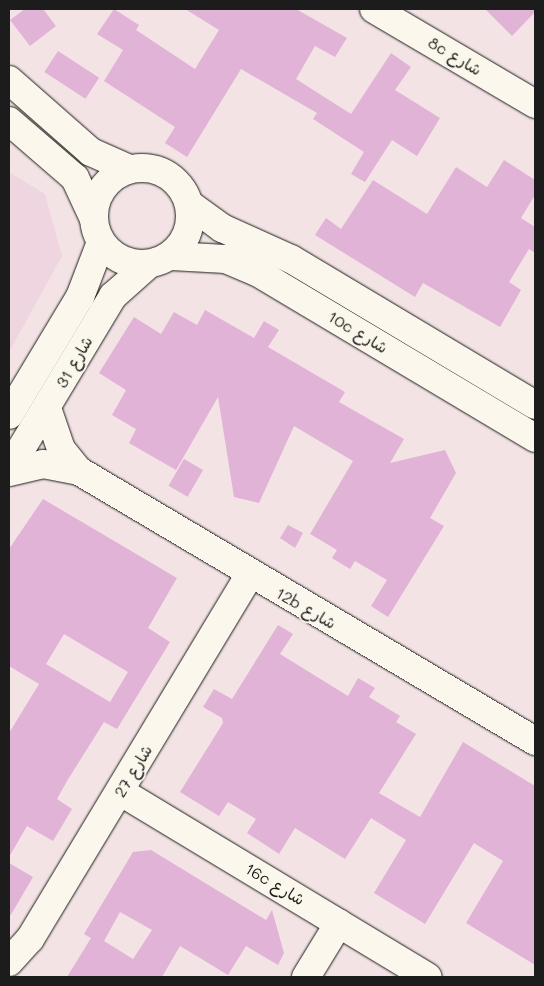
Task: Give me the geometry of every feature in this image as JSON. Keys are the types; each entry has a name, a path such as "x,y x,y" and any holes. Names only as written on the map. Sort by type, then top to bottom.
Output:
{"street":[{"name":"8c شارع","path":"374,9 535,104"},
{"path":"9,80 91,152 129,169 154,169 166,174 189,204 188,232 160,260 122,260 98,230 75,178 9,120"},
{"path":"98,230 107,182 129,169"},
{"name":"10c شارع","path":"189,204 222,228 291,259 535,405"},
{"name":"شارع 31","path":"9,415 80,297 98,230"},
{"name":"10c شارع","path":"160,260 226,259 257,272 535,438"},
{"name":"شارع 31","path":"9,470 113,296 160,260"},
{"name":"12b شارع","path":"47,408 57,442 79,470 250,575 535,741"},
{"name":"12b شارع","path":"9,470 42,464 79,470"},
{"name":"شارع 27","path":"9,962 30,939 121,792 250,575"},
{"name":"16c شارع","path":"121,792 428,977"},
{"path":"306,977 339,923"}],"shaded area":[{"path":"9,172 45,194 62,256 9,352"}],"building":[{"path":"25,9 43,9 56,26 30,46 10,20"},
{"path":"114,9 139,25 136,30 195,69 219,30 185,9 296,9 347,38 335,57 315,46 296,79 351,114 391,53 411,67 395,90 440,118 417,156 392,140 365,182 351,174 364,152 313,119 317,113 241,69 187,157 165,143 175,127 104,81 123,50 97,34"},
{"path":"485,9 535,9 535,12 512,36"},
{"path":"58,51 99,78 85,99 44,72"},
{"path":"504,160 535,180 535,195 521,218 535,227 535,253 529,249 509,282 521,290 500,327 423,283 415,297 315,235 326,218 341,229 373,180 427,214 456,167 487,187"},
{"path":"205,310 254,338 264,321 279,330 268,347 345,392 339,402 404,439 390,463 445,450 456,473 430,518 444,526 388,617 371,606 387,580 355,561 350,569 332,558 337,550 310,534 353,461 294,426 259,503 234,497 218,397 176,470 129,443 136,429 112,415 126,390 99,373 134,317 161,334 174,312 197,325"},
{"path":"184,459 203,470 188,497 168,486"},
{"path":"43,499 177,578 148,628 170,642 117,729 104,722 67,781 57,799 72,809 53,841 27,826 9,857 9,733 39,684 9,666 9,549","holes":["64,634 128,672 110,702 46,664"]},
{"path":"288,525 303,533 295,548 280,538"},
{"path":"278,625 293,634 280,654 348,696 358,678 375,688 369,697 400,716 396,722 416,734 379,793 420,817 463,742 535,786 535,965 466,923 503,861 474,843 425,924 374,893 406,840 371,818 345,859 295,828 279,854 247,833 256,819 228,802 219,816 180,792 223,723 222,718 203,707 214,689 232,699"},
{"path":"151,850 266,920 272,910 284,953 278,965 246,946 228,975 180,946 162,977 67,977 91,938 84,934 133,852","holes":["120,912 152,930 133,959 104,941"]},
{"path":"9,863 33,877 9,918"}]}
